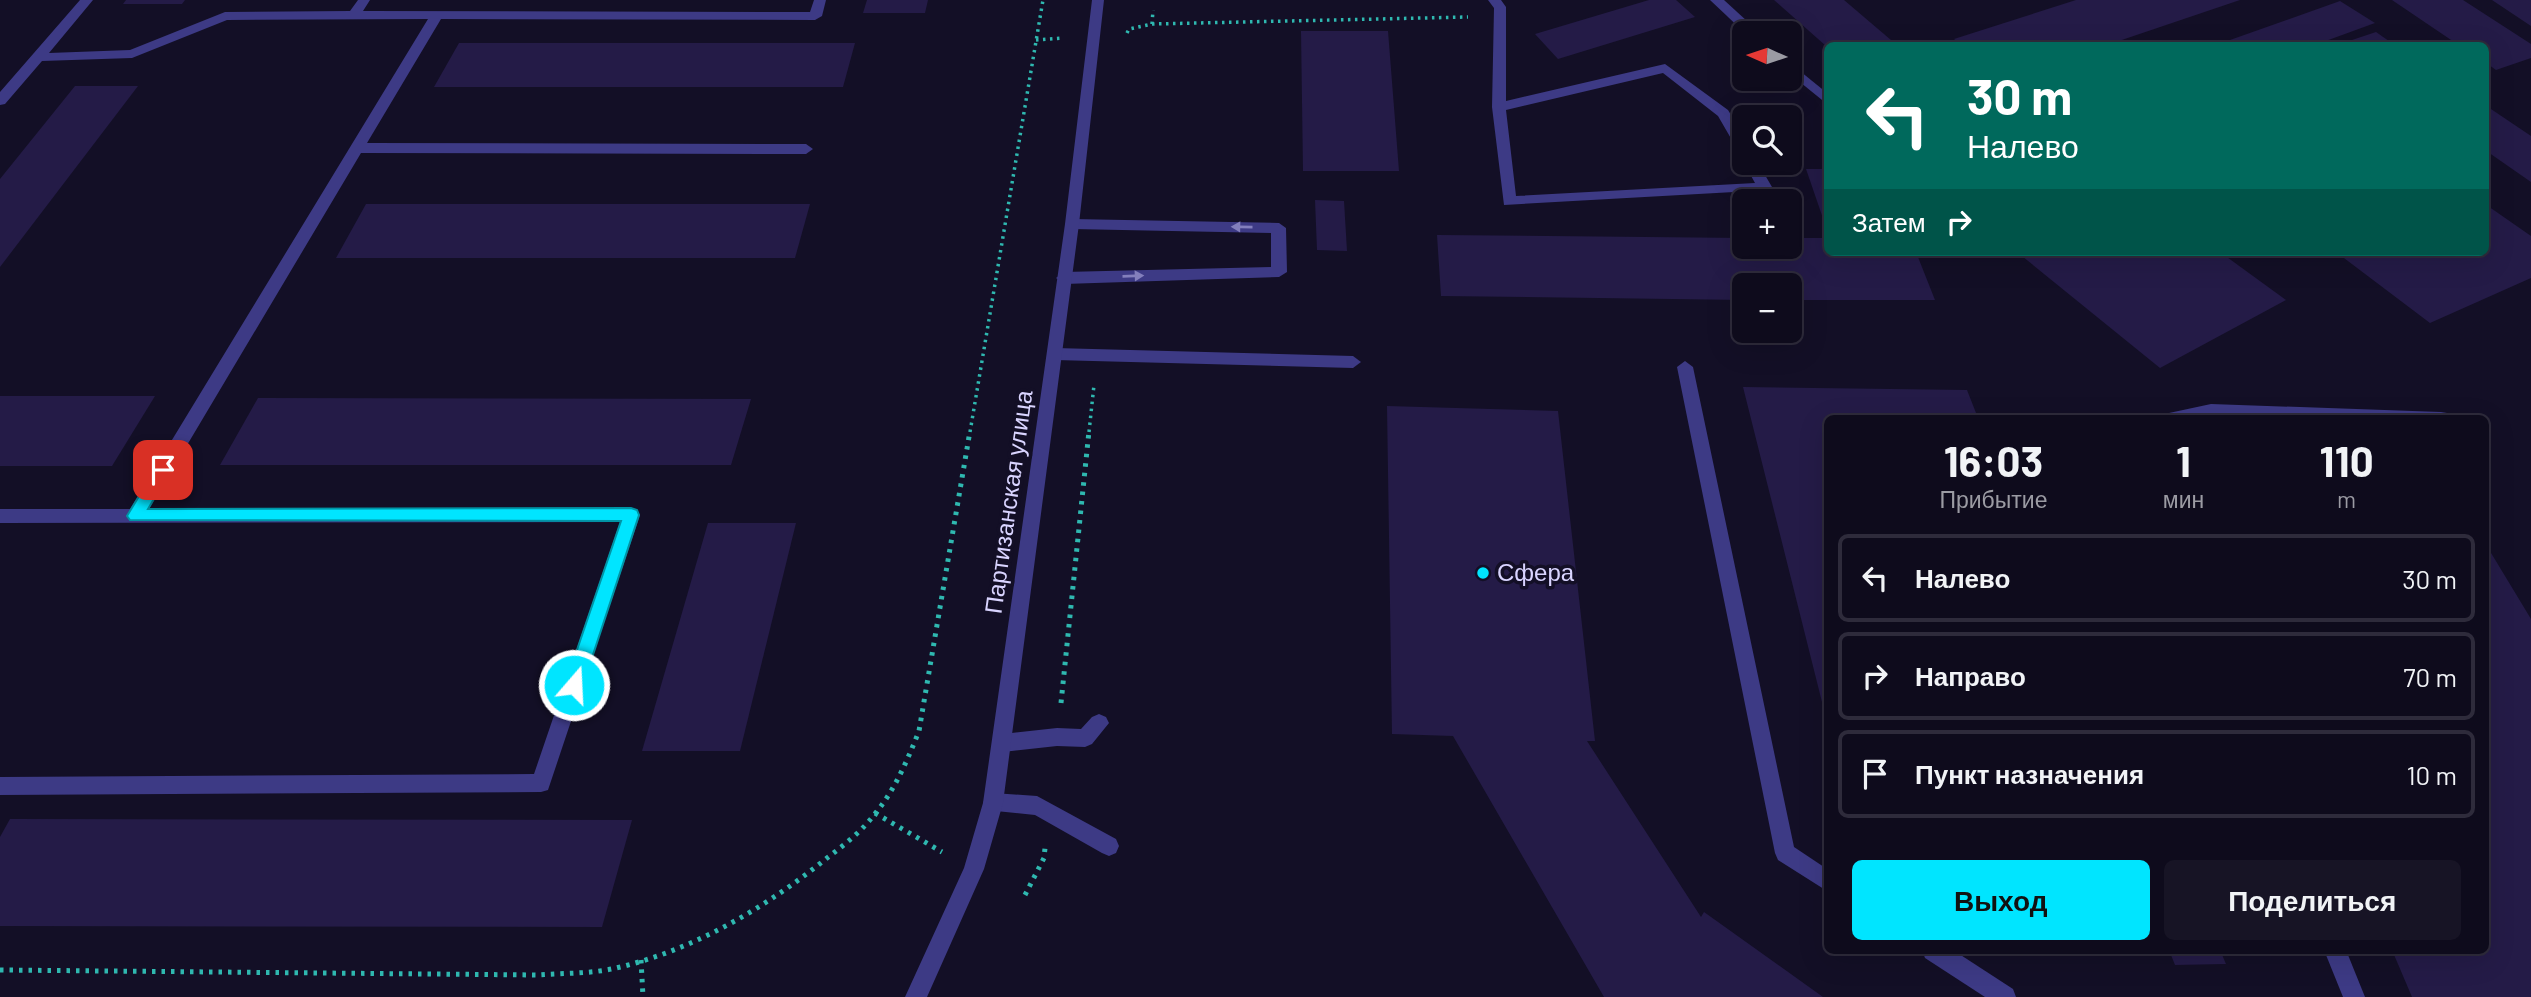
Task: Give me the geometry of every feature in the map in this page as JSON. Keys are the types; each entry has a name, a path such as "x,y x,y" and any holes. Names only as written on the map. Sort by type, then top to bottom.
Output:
{"street":[{"path":"0,101 87,0"},
{"path":"354,15 364,0"},
{"path":"38,57 132,54 225,16 815,16 820,0"},
{"name":"Партизанская улица","path":"916,997 974,869 993,803 1055,354 1098,0"},
{"path":"1716,0 1740,21"},
{"path":"1497,4 1499,107 1509,201 1765,187 1758,175"},
{"path":"135,516 437,15"},
{"path":"1499,107 1665,68 1723,113 1732,129"},
{"path":"1802,78 1824,97"},
{"path":"356,148 806,149"},
{"path":"1064,278 1279,272 1279,228 1072,223"},
{"path":"1055,354 1353,362"},
{"path":"1685,367 1785,853 1824,879"},
{"path":"2188,415 2211,410 2355,415"},
{"path":"0,516 631,515 541,783 0,786"},
{"path":"1003,743 1057,737 1085,738 1099,723"},
{"path":"993,803 1037,806 1109,845"},
{"path":"1939,954 2005,997"},
{"path":"2337,954 2354,997"}],"path":[{"path":"0,970 537,975 615,969 670,950 732,922 775,898 867,825 905,769 919,731 1043,0"},
{"path":"1126,35 1129,29 1152,24 1461,19 1497,4"},
{"path":"1152,24 1153,10"},
{"path":"1057,737 1097,356"},
{"path":"1025,895 1044,858 1049,812"},
{"path":"875,813 974,869"},
{"path":"641,960 643,997"}],"building":[{"path":"126,0 185,0 182,4 123,4"},
{"path":"867,0 928,0 925,13 863,13"},
{"path":"1649,0 1676,0 1695,17 1558,59 1535,34"},
{"path":"1774,0 1844,0 1893,42 1824,42 1824,44 1802,25 1802,21 1798,21"},
{"path":"2076,0 2240,0 2116,42 1957,42 1954,39"},
{"path":"2392,0 2463,0 2531,44 2531,58 2496,70 2489,65 2489,42 2454,42"},
{"path":"2492,0 2531,0 2531,26"},
{"path":"2340,1 2375,23 2323,42 2224,42"},
{"path":"1301,31 1388,31 1399,171 1303,171"},
{"path":"2376,32 2390,42 2346,42"},
{"path":"459,43 855,43 843,87 434,87"},
{"path":"75,86 138,86 0,267 0,179"},
{"path":"2489,108 2531,136 2531,182 2489,153"},
{"path":"1806,169 1824,169 1824,221"},
{"path":"1315,200 1344,201 1347,251 1317,250"},
{"path":"366,204 810,204 795,258 336,258"},
{"path":"2489,207 2531,236 2531,278 2430,323 2341,256 2489,256"},
{"path":"1437,235 1732,238 1732,259 1802,259 1802,238 1824,238 1824,256 1918,256 1935,300 1802,300 1802,273 1732,273 1732,300 1441,296"},
{"path":"2022,256 2226,256 2286,300 2160,368"},
{"path":"1743,387 1967,390 1977,415 1824,415 1824,710"},
{"path":"0,396 155,396 112,466 0,466"},
{"path":"258,398 751,399 731,465 220,465"},
{"name":"Сфера","path":"1387,406 1558,411 1595,741 1587,741 1701,917 1704,912 1823,997 1604,997 1453,736 1392,734"},
{"path":"708,523 796,523 740,751 642,751"},
{"path":"2489,550 2531,619 2531,997 2412,997 2394,954 2489,954"},
{"path":"10,819 632,820 602,927 0,926 0,837"},
{"path":"2171,954 2222,954 2226,964 2175,965"}],"place":[{"name":"Сфера","path":"1483,573"}],"route":[{"path":"163,470 135,516 631,515 574,685"}]}
